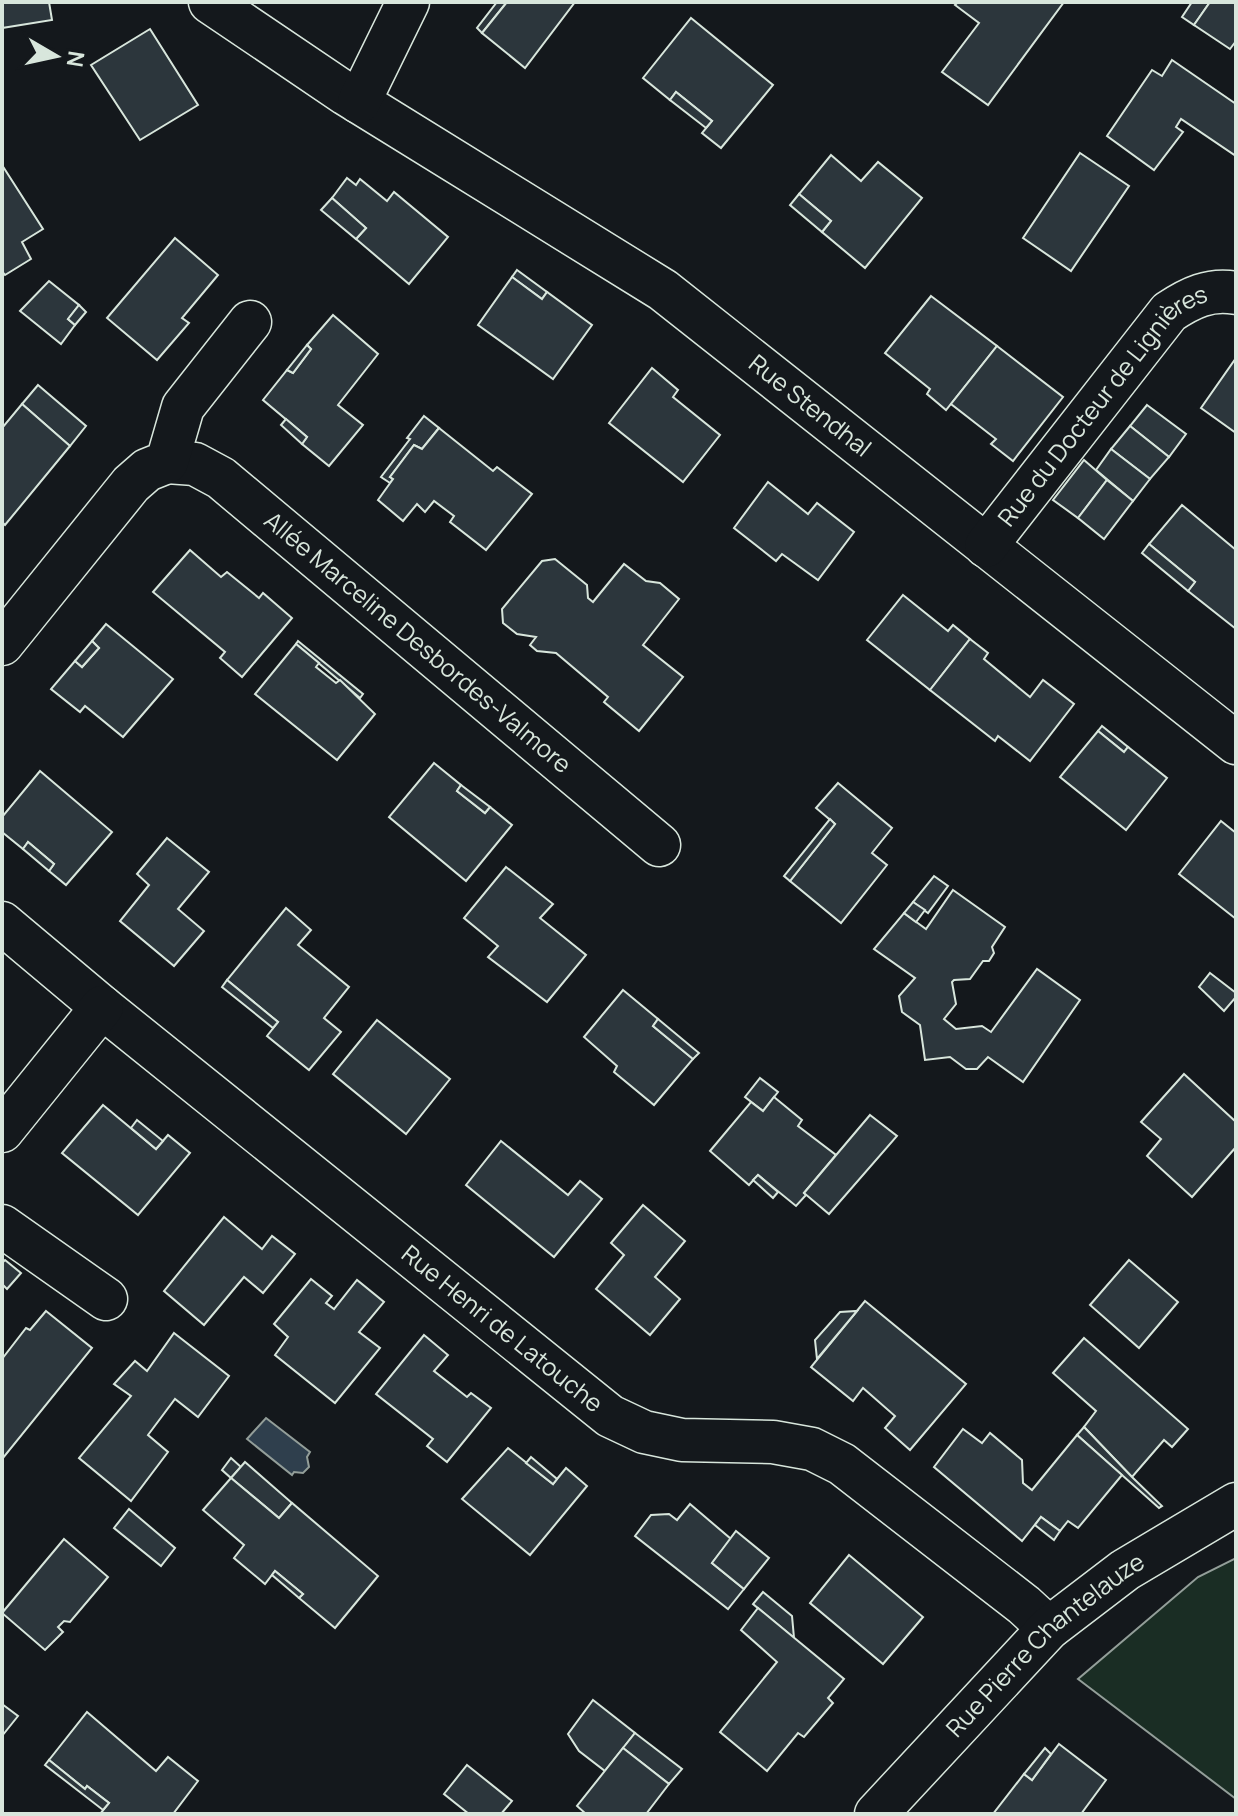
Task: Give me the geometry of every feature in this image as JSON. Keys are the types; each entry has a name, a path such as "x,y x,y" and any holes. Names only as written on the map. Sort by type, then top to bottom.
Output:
{"street":[{"name":"Rue Stendhal","path":"210,2 359,102 663,290 1236,743"},
{"path":"359,102 408,2"},
{"name":"Rue du Docteur de Lignières","path":"986,546 1169,312 1192,297 1221,290 1236,293"},
{"path":"2,644 131,484 147,470 167,462 183,407 250,322"},
{"name":"Allée Marceline Desbordes-Valmore","path":"167,462 195,464 221,478 659,845"},
{"name":"Rue Henri de Latouche","path":"2,923 610,1416 644,1432 682,1440 773,1442 812,1449 842,1464 1024,1605 1049,1628"},
{"path":"2,1131 102,1007"},
{"path":"2,1226 106,1299"},
{"name":"Rue Pierre Chantelauze","path":"876,1814 1049,1628 1125,1570 1236,1504"}],"green space":[{"path":"1236,1558 1236,1799 1078,1679 1198,1577"}],"water":[{"path":"266,1418 310,1452 307,1457 309,1467 303,1473 294,1472 292,1475 247,1439"}],"building":[{"path":"2,2 49,2 52,20 2,28"},
{"path":"497,2 507,2 482,33 477,28"},
{"path":"507,2 575,2 525,68 482,33"},
{"path":"958,2 1064,2 988,105 942,72 979,23 955,5"},
{"path":"1192,2 1210,2 1194,25 1182,17"},
{"path":"1210,2 1236,2 1236,41 1230,49 1194,25"},
{"path":"691,18 773,85 721,148 702,133 712,121 676,92 670,100 643,78"},
{"path":"150,29 198,105 140,140 91,65"},
{"path":"1172,60 1236,104 1236,156 1181,119 1176,127 1183,132 1154,170 1107,136 1152,70 1162,76"},
{"path":"676,92 712,121 706,128 670,100"},
{"path":"1080,153 1129,186 1071,271 1023,238"},
{"path":"831,155 861,181 878,162 922,198 865,268 822,232 831,221 799,194"},
{"path":"2,165 43,229 22,242 31,259 5,275 2,271"},
{"path":"347,178 356,185 360,179 387,201 394,192 448,237 409,284 356,239 366,228 332,198"},
{"path":"799,194 831,221 822,232 790,205"},
{"path":"332,198 366,228 356,239 321,210"},
{"path":"175,238 218,275 182,318 189,323 157,360 107,318"},
{"path":"517,270 547,292 542,299 512,277"},
{"path":"512,277 542,299 547,292 592,325 553,379 478,325"},
{"path":"49,281 79,305 68,319 75,325 61,344 20,311"},
{"path":"931,296 997,346 946,410 927,394 930,389 885,353"},
{"path":"79,305 86,312 75,325 68,319"},
{"path":"333,315 378,354 338,405 363,425 329,466 302,444 307,437 263,400 287,370 293,373 311,349 307,345"},
{"path":"307,345 311,349 293,373 287,370"},
{"path":"997,346 1063,397 1013,461 991,444 996,439 951,404"},
{"path":"1236,358 1236,433 1201,408"},
{"path":"652,368 678,390 673,397 720,435 683,482 609,423"},
{"path":"38,385 86,426 70,446 22,404"},
{"path":"22,404 70,446 5,525 2,522 2,428"},
{"path":"1147,405 1186,434 1169,457 1130,426"},
{"path":"424,416 439,428 422,449 414,445 390,477 393,479 390,483 381,477"},
{"path":"286,419 307,437 302,444 281,425"},
{"path":"1130,426 1169,457 1150,479 1111,449"},
{"path":"439,428 493,471 497,467 532,494 486,550 450,522 454,516 434,501 425,512 417,504 403,521 378,500 393,479 390,477 414,445 422,449"},
{"path":"1111,449 1150,479 1133,501 1096,470"},
{"path":"1084,460 1107,480 1078,518 1053,500"},
{"path":"1107,480 1133,501 1104,539 1078,518"},
{"path":"768,482 808,514 817,503 854,532 818,580 782,554 776,561 734,528"},
{"path":"1182,505 1236,550 1236,629 1188,591 1195,582 1149,544"},
{"path":"1149,544 1195,582 1188,591 1142,553"},
{"path":"190,550 221,577 227,572 259,598 263,593 292,618 242,677 220,658 225,652 153,592"},
{"path":"555,559 587,585 588,598 593,602 624,564 646,581 660,583 679,599 643,645 683,677 639,731 604,702 608,697 556,653 537,651 530,645 536,637 517,634 503,623 502,609 542,561"},
{"path":"903,595 948,631 953,625 970,639 930,690 867,640"},
{"path":"106,624 173,679 123,737 85,706 80,712 51,689 75,661 82,667 99,648 92,641"},
{"path":"970,639 988,653 984,659 1030,697 1043,680 1074,704 1030,761 998,736 995,741 930,690"},
{"path":"92,641 99,648 82,667 75,661"},
{"path":"298,641 363,694 360,698 296,644"},
{"path":"296,644 319,663 316,667 336,683 340,680 375,714 337,760 255,694"},
{"path":"1102,726 1128,747 1124,752 1098,731"},
{"path":"1098,731 1124,752 1128,747 1167,778 1126,830 1060,777"},
{"path":"434,763 461,785 457,791 485,813 490,807 512,825 466,881 389,817"},
{"path":"40,771 112,832 66,885 49,871 54,864 28,842 23,849 2,832 2,817"},
{"path":"838,783 892,828 872,853 887,865 841,923 790,881 835,824 816,808"},
{"path":"461,785 490,807 485,813 457,791"},
{"path":"830,819 835,824 790,881 784,876"},
{"path":"1221,821 1236,833 1236,919 1179,874"},
{"path":"167,838 209,872 178,909 204,931 174,966 120,921 149,885 137,874"},
{"path":"28,842 54,864 49,871 23,849"},
{"path":"506,867 553,904 540,918 586,955 547,1002 488,957 498,946 464,918"},
{"path":"934,876 948,886 928,913 913,902"},
{"path":"953,890 1005,927 992,947 994,953 989,961 983,961 970,979 952,982 956,1004 944,1019 956,1029 982,1026 991,1032 1037,969 1080,1000 1023,1082 988,1057 977,1069 966,1069 950,1057 925,1060 920,1025 902,1012 899,996 915,978 874,949 904,913 926,929"},
{"path":"913,902 925,910 916,922 904,913"},
{"path":"286,908 311,930 298,945 349,987 324,1018 341,1032 309,1070 267,1036 278,1022 227,980"},
{"path":"1210,973 1236,993 1224,1011 1199,987"},
{"path":"227,980 278,1022 273,1028 222,987"},
{"path":"623,990 658,1019 653,1026 693,1059 654,1105 614,1072 617,1066 584,1037"},
{"path":"658,1019 699,1053 693,1059 653,1026"},
{"path":"377,1020 450,1079 406,1134 333,1074"},
{"path":"1184,1074 1236,1122 1236,1147 1192,1197 1147,1156 1161,1139 1141,1122"},
{"path":"760,1078 778,1092 763,1111 745,1097"},
{"path":"774,1097 802,1120 798,1126 836,1155 796,1206 758,1175 749,1185 710,1151 751,1102 763,1111"},
{"path":"103,1105 156,1149 168,1135 190,1153 138,1215 62,1153"},
{"path":"870,1115 897,1136 829,1214 804,1193"},
{"path":"137,1120 163,1141 156,1149 131,1128"},
{"path":"501,1141 568,1195 580,1181 602,1199 554,1257 466,1185"},
{"path":"758,1175 778,1192 773,1198 753,1180"},
{"path":"643,1205 685,1241 655,1277 680,1299 650,1335 596,1289 624,1255 611,1243"},
{"path":"224,1217 262,1249 272,1236 295,1254 263,1293 244,1277 204,1325 164,1291"},
{"path":"5,1260 21,1273 7,1289 2,1284 2,1263"},
{"path":"1129,1260 1178,1302 1139,1348 1090,1305"},
{"path":"311,1279 332,1296 326,1303 334,1309 357,1280 384,1302 359,1332 380,1348 335,1403 275,1355 288,1337 274,1324"},
{"path":"865,1301 966,1384 910,1450 885,1428 895,1416 863,1388 853,1401 811,1367"},
{"path":"46,1311 92,1348 3,1458 2,1359 26,1328 30,1330"},
{"path":"857,1311 817,1359 815,1340 840,1312"},
{"path":"174,1333 229,1376 198,1417 175,1399 148,1435 168,1452 131,1501 79,1458 131,1396 114,1384 135,1361 147,1371"},
{"path":"424,1335 448,1355 434,1371 467,1397 471,1393 491,1408 447,1462 427,1446 433,1439 376,1394"},
{"path":"1084,1338 1188,1429 1172,1447 1164,1440 1132,1477 1084,1427 1096,1411 1053,1373"},
{"path":"1084,1427 1162,1506 1159,1508 1077,1435"},
{"path":"963,1429 982,1443 990,1433 1022,1460 1023,1483 1032,1490 1077,1435 1122,1475 1078,1528 1068,1521 1060,1531 1041,1517 1022,1541 934,1467"},
{"path":"508,1448 553,1484 566,1468 587,1486 530,1555 462,1499"},
{"path":"531,1457 557,1479 553,1484 526,1463"},
{"path":"231,1458 241,1467 231,1478 222,1470"},
{"path":"245,1462 292,1503 279,1518 231,1478"},
{"path":"231,1478 279,1518 292,1503 378,1576 335,1628 299,1598 303,1594 275,1571 265,1584 234,1558 244,1545 203,1510"},
{"path":"690,1504 731,1539 712,1563 744,1589 728,1609 635,1536 651,1515 669,1514 677,1520"},
{"path":"129,1509 175,1548 161,1566 114,1528"},
{"path":"1041,1517 1060,1531 1054,1540 1035,1525"},
{"path":"736,1531 769,1558 744,1589 712,1563"},
{"path":"64,1539 108,1577 70,1622 64,1621 58,1627 63,1632 45,1650 2,1613"},
{"path":"849,1555 923,1617 883,1664 810,1603"},
{"path":"275,1571 303,1594 299,1598 272,1575"},
{"path":"763,1592 792,1616 794,1638 753,1604"},
{"path":"758,1608 844,1679 828,1698 833,1703 804,1737 798,1733 767,1771 720,1732 777,1662 741,1630"},
{"path":"593,1700 635,1733 605,1771 579,1751 568,1734"},
{"path":"2,1704 18,1716 2,1736"},
{"path":"87,1712 156,1771 168,1757 198,1781 173,1814 100,1814 109,1803 87,1786 85,1789 49,1760"},
{"path":"635,1733 682,1769 669,1784 623,1748"},
{"path":"1059,1744 1106,1780 1081,1814 993,1814 1024,1774 1032,1780"},
{"path":"623,1748 669,1784 646,1814 586,1814 577,1806"},
{"path":"1045,1748 1051,1754 1032,1780 1024,1774"},
{"path":"49,1760 85,1789 87,1786 109,1803 103,1810 45,1765"},
{"path":"467,1765 512,1801 501,1814 469,1814 444,1794"}]}
